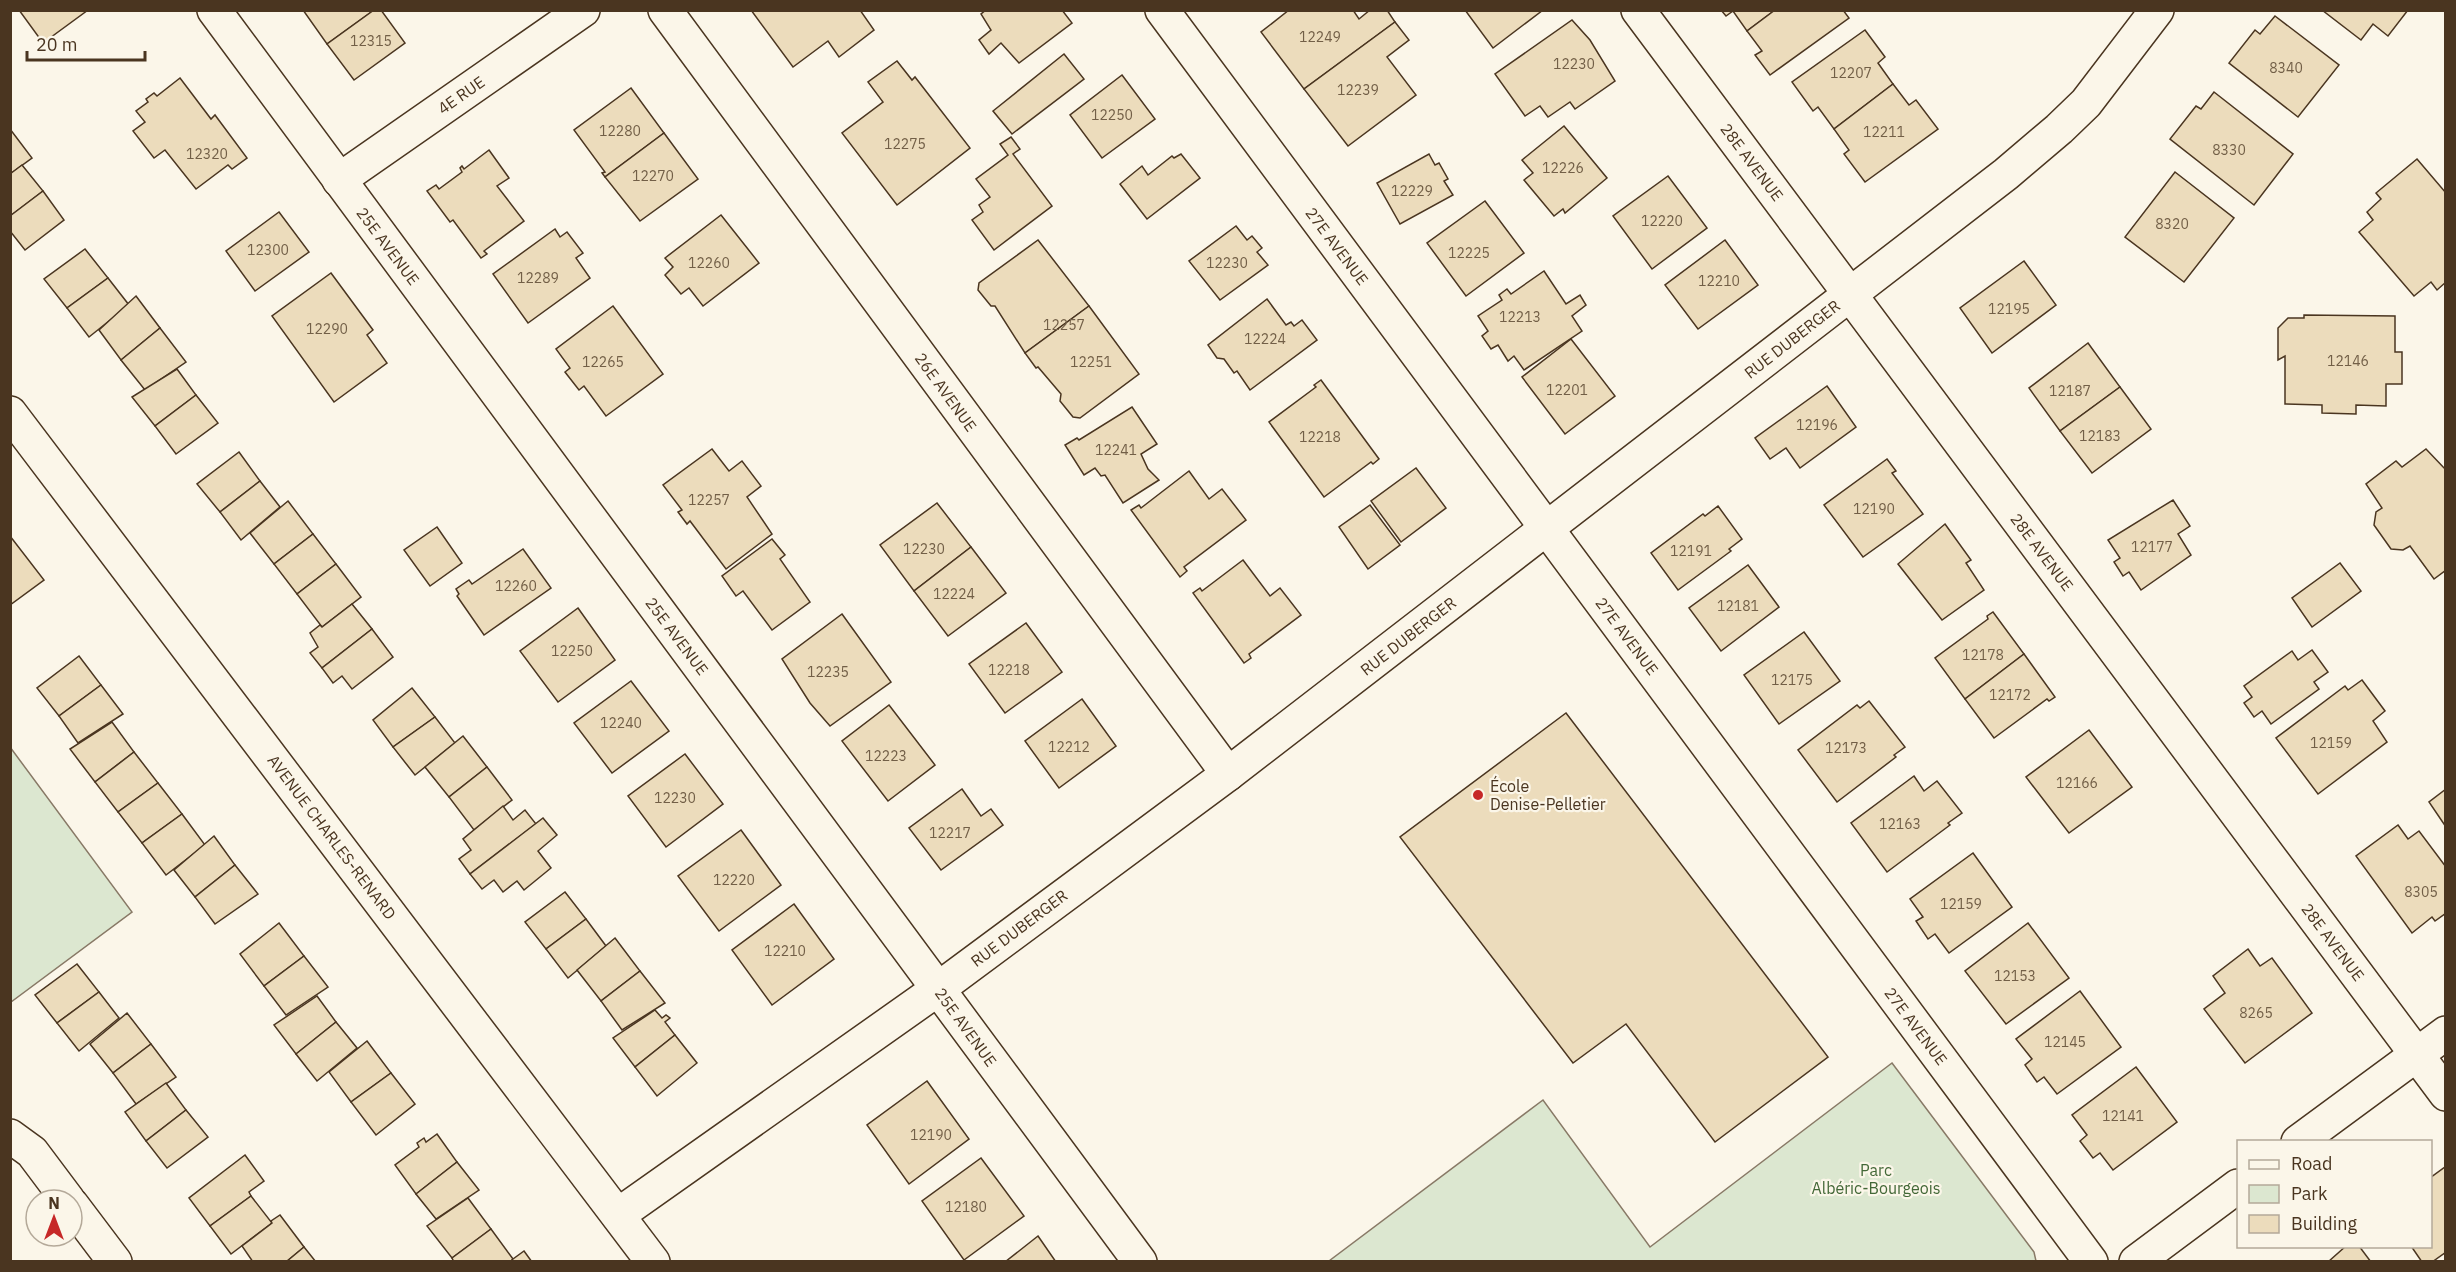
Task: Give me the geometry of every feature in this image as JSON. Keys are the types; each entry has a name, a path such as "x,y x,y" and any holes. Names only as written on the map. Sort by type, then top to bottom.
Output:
{"street":[{"name":"25E AVENUE","path":"214,10 1140,1262"},
{"name":"4E RUE","path":"339,180 583,10"},
{"name":"26E AVENUE","path":"665,10 1228,774"},
{"name":"27E AVENUE","path":"1162,10 2091,1262"},
{"name":"28E AVENUE","path":"1638,10 2445,1094"},
{"name":"RUE DUBERGER","path":"618,1215 938,989 1228,774 2006,174 2086,103 2157,10"},
{"name":"AVENUE CHARLES-RENARD","path":"10,413 653,1262"},
{"path":"2301,1140 2445,1033"},
{"path":"10,1136 32,1152 59,1188"},
{"path":"2136,1262 2237,1187"},
{"path":"84,1221 114,1262"}],"green space":[{"path":"10,747 132,912 11,1002 10,1002"},
{"name":"Parc Albéric-Bourgeois","path":"1892,1063 2034,1252 2036,1261 1329,1261 1543,1100 1650,1247"}],"building":[{"path":"19,10 88,10 43,43"},
{"path":"303,10 374,10 327,44"},
{"path":"374,10 381,10 405,43 354,80 327,44"},
{"path":"751,10 860,10 874,30 839,57 828,41 793,67"},
{"path":"986,10 1062,10 1072,23 1019,63 1001,43 989,54 979,40 991,30 981,14"},
{"path":"1289,10 1353,10 1359,19 1370,10 1387,10 1395,22 1304,89 1261,32"},
{"path":"1465,10 1543,10 1493,48"},
{"path":"1721,10 1775,10 1747,31 1733,11 1726,16"},
{"path":"1775,10 1843,10 1849,18 1770,75 1755,55 1762,51 1747,31"},
{"path":"2322,10 2408,10 2388,36 2373,24 2361,40"},
{"path":"2275,16 2339,65 2298,117 2229,63 2255,30 2260,34"},
{"path":"1572,20 1590,40 1615,81 1575,109 1570,102 1548,117 1540,106 1525,116 1495,74"},
{"path":"1395,22 1409,40 1387,57 1416,95 1348,146 1304,89"},
{"path":"1865,30 1885,57 1878,63 1893,84 1834,129 1818,107 1813,111 1792,82"},
{"path":"1064,54 1084,79 1012,134 993,111"},
{"path":"897,61 912,80 915,77 970,148 897,205 842,133 883,102 868,82"},
{"path":"1122,75 1155,119 1102,158 1070,115"},
{"path":"180,78 211,119 215,115 247,158 232,169 228,165 196,189 165,150 154,158 133,131 145,122 136,111 148,102 146,99 154,93 157,96"},
{"path":"1893,84 1909,105 1916,100 1938,129 1865,182 1844,154 1849,150 1834,129"},
{"path":"631,88 664,133 605,177 602,173 605,172 574,130"},
{"path":"2214,92 2293,154 2254,205 2170,139 2196,106 2201,109"},
{"path":"1564,126 1607,178 1565,213 1563,209 1554,216 1524,180 1533,173 1522,160"},
{"path":"10,129 32,158 10,174"},
{"path":"664,133 698,179 640,221 605,177"},
{"path":"1011,137 1020,149 1013,154 1052,206 994,250 972,220 983,212 979,205 990,197 976,179 1008,155 1000,144"},
{"path":"489,150 509,178 497,186 524,221 484,251 487,254 481,258 453,220 450,222 427,191 436,185 439,189 462,172 460,168 462,166 464,169"},
{"path":"1181,154 1200,178 1147,219 1120,184 1142,166 1148,175 1172,156 1174,158"},
{"path":"1429,154 1435,165 1439,163 1448,179 1444,181 1453,195 1400,224 1377,183"},
{"path":"2417,159 2446,193 2446,282 2437,290 2431,282 2414,296 2359,232 2373,220 2367,212 2381,199 2376,193"},
{"path":"22,165 43,191 10,216 10,174"},
{"path":"2175,172 2234,218 2184,282 2125,237"},
{"path":"1668,176 1707,228 1652,269 1613,216"},
{"path":"43,191 64,220 25,250 10,231 10,216"},
{"path":"1485,201 1524,253 1466,296 1427,243"},
{"path":"279,212 309,252 255,291 226,251"},
{"path":"721,215 759,263 703,306 689,288 681,294 665,275 673,267 665,258"},
{"path":"1236,226 1247,240 1252,236 1262,248 1257,252 1268,265 1220,300 1189,261"},
{"path":"555,229 560,237 567,232 583,253 576,258 590,278 528,323 493,274"},
{"path":"1038,240 1089,306 1025,353 995,306 991,306 978,290 979,283"},
{"path":"1725,240 1758,285 1698,329 1665,285"},
{"path":"85,249 108,278 67,308 44,279"},
{"path":"2024,261 2056,305 1992,353 1960,308"},
{"path":"1544,271 1566,304 1580,295 1586,305 1572,316 1582,331 1524,370 1514,356 1508,361 1498,345 1491,349 1482,336 1488,331 1478,316 1502,300 1499,295 1507,289 1511,294"},
{"path":"331,273 373,330 367,335 387,363 334,402 272,316"},
{"path":"108,278 129,305 89,337 67,308"},
{"path":"136,296 160,328 121,360 99,330"},
{"path":"1267,299 1286,325 1291,322 1294,326 1302,320 1317,340 1250,390 1237,371 1234,373 1224,359 1217,358 1208,345"},
{"path":"613,306 663,374 606,416 584,386 579,390 565,372 570,368 556,349"},
{"path":"1089,306 1139,374 1080,418 1073,417 1060,401 1061,394 1025,353"},
{"path":"2304,315 2395,316 2395,352 2402,352 2402,384 2386,384 2386,406 2356,405 2356,414 2322,413 2322,405 2285,404 2285,356 2278,360 2278,328 2288,318 2304,318"},
{"path":"160,328 186,362 145,390 121,360"},
{"path":"1571,339 1615,396 1565,434 1522,377"},
{"path":"2088,343 2120,387 2060,431 2029,388"},
{"path":"177,369 196,395 155,426 132,397"},
{"path":"1321,380 1379,459 1373,464 1371,462 1324,497 1269,422 1316,387 1314,385"},
{"path":"1827,386 1856,427 1800,468 1786,448 1770,459 1755,438"},
{"path":"2120,387 2151,429 2092,473 2060,431"},
{"path":"196,395 218,423 176,454 155,426"},
{"path":"1132,407 1157,444 1141,454 1148,469 1159,480 1123,503 1105,475 1101,476 1095,468 1084,475 1065,445 1077,438 1079,440"},
{"path":"712,449 729,471 742,461 761,486 747,497 772,534 726,569 690,521 687,524 678,512 682,510 663,485"},
{"path":"2426,449 2446,470 2446,570 2434,579 2410,546 2403,550 2391,549 2374,525 2376,512 2382,508 2366,484 2396,461 2402,467"},
{"path":"239,452 260,481 220,512 197,484"},
{"path":"1887,459 1896,471 1892,473 1923,514 1863,557 1824,505"},
{"path":"1416,468 1446,508 1401,542 1371,501"},
{"path":"1189,471 1209,499 1222,489 1246,520 1184,567 1187,571 1180,577 1131,510 1139,505 1141,508"},
{"path":"260,481 280,507 241,540 220,512"},
{"path":"2173,500 2190,526 2178,534 2191,555 2141,590 2129,572 2123,576 2114,562 2120,558 2108,540"},
{"path":"288,501 313,534 274,564 250,533"},
{"path":"937,503 971,547 914,591 880,545"},
{"path":"1370,505 1400,545 1368,569 1339,527"},
{"path":"1718,506 1742,539 1729,549 1731,551 1678,590 1651,553 1703,514 1705,516"},
{"path":"1945,524 1971,560 1966,563 1984,590 1942,620 1898,564"},
{"path":"437,527 462,563 430,586 404,550"},
{"path":"313,534 336,564 297,594 274,564"},
{"path":"10,536 44,580 10,605"},
{"path":"772,539 785,555 780,559 810,602 772,630 743,591 736,596 722,576"},
{"path":"971,547 1006,593 948,636 914,591"},
{"path":"523,549 551,588 484,635 457,596 459,594 456,589 469,580 472,584"},
{"path":"1243,560 1270,596 1280,588 1301,615 1249,654 1251,658 1244,663 1193,593 1200,588 1202,591"},
{"path":"2340,563 2361,591 2312,627 2292,598"},
{"path":"336,564 361,597 322,627 297,594"},
{"path":"1748,565 1779,607 1721,651 1689,608"},
{"path":"352,604 372,629 322,668 310,653 318,647 310,633 320,625 322,627"},
{"path":"578,608 615,660 558,702 520,651"},
{"path":"1993,612 2024,654 1965,699 1935,658 1988,619 1987,616"},
{"path":"842,614 891,682 830,726 810,703 782,659"},
{"path":"1026,623 1062,672 1005,713 969,664"},
{"path":"372,629 393,657 352,689 342,676 333,683 322,668"},
{"path":"1804,632 1840,681 1779,724 1744,675"},
{"path":"2312,650 2328,672 2314,682 2319,689 2271,724 2262,711 2254,717 2244,703 2252,697 2244,686 2292,651 2298,660"},
{"path":"2024,654 2055,697 2049,701 2047,699 1994,738 1965,699"},
{"path":"79,656 101,685 59,716 37,688"},
{"path":"2362,680 2385,711 2373,721 2387,742 2318,794 2276,738 2345,686 2348,690"},
{"path":"631,681 669,731 612,773 574,723"},
{"path":"101,685 123,714 78,743 59,716"},
{"path":"412,688 435,717 393,747 373,720"},
{"path":"1082,699 1116,746 1059,788 1025,741"},
{"path":"1869,701 1905,747 1894,755 1896,757 1837,802 1798,750 1857,705 1860,708"},
{"path":"889,705 935,765 888,801 842,741"},
{"path":"1566,713 1828,1057 1715,1142 1626,1024 1573,1063 1400,837"},
{"path":"435,717 455,743 415,775 393,747"},
{"path":"112,722 134,752 95,782 70,749"},
{"path":"2089,730 2132,787 2069,833 2026,777"},
{"path":"463,736 487,767 449,797 425,767"},
{"path":"134,752 158,783 118,812 95,782"},
{"path":"685,754 723,804 666,847 628,796"},
{"path":"487,767 512,800 474,830 449,797"},
{"path":"1914,776 1924,791 1937,781 1962,813 1948,823 1950,825 1887,872 1851,823"},
{"path":"158,783 182,814 142,843 118,812"},
{"path":"962,789 981,816 991,809 1003,825 941,870 909,828"},
{"path":"2446,789 2446,827 2429,802"},
{"path":"503,806 513,820 525,810 536,824 470,874 459,859 471,850 463,839"},
{"path":"182,814 205,845 166,875 142,843"},
{"path":"543,818 557,835 538,851 551,868 524,890 517,881 503,892 494,880 482,889 470,874"},
{"path":"2398,825 2408,839 2419,831 2446,867 2446,913 2435,921 2432,917 2412,933 2356,856"},
{"path":"741,830 781,885 719,931 678,876"},
{"path":"214,836 235,865 195,897 174,870"},
{"path":"1973,853 2012,907 1949,953 1935,934 1928,939 1916,921 1923,917 1910,899"},
{"path":"235,865 258,894 215,924 195,897"},
{"path":"565,892 586,919 546,949 525,922"},
{"path":"794,904 834,959 772,1005 732,950"},
{"path":"586,919 606,946 568,978 546,949"},
{"path":"279,923 304,956 264,986 240,954"},
{"path":"2028,923 2069,978 2006,1024 1965,971"},
{"path":"615,938 640,971 601,1001 577,970"},
{"path":"2248,949 2260,966 2272,958 2312,1013 2245,1063 2204,1009 2225,993 2213,976"},
{"path":"304,956 328,987 286,1015 264,986"},
{"path":"77,964 99,992 57,1023 35,995"},
{"path":"640,971 665,1003 622,1030 601,1001"},
{"path":"2080,991 2121,1047 2057,1094 2044,1077 2037,1082 2025,1065 2032,1059 2016,1039"},
{"path":"99,992 119,1018 79,1051 57,1023"},
{"path":"317,996 336,1022 296,1054 274,1025"},
{"path":"655,1010 662,1018 666,1015 670,1018 665,1022 675,1035 635,1067 613,1038"},
{"path":"127,1013 151,1044 113,1073 90,1044"},
{"path":"336,1022 357,1048 317,1081 296,1054"},
{"path":"675,1035 697,1063 657,1096 635,1067"},
{"path":"367,1041 391,1073 351,1102 329,1072"},
{"path":"151,1044 176,1077 136,1104 113,1073"},
{"path":"2136,1067 2177,1122 2113,1170 2100,1153 2093,1158 2080,1141 2087,1135 2072,1115"},
{"path":"391,1073 415,1104 376,1135 351,1102"},
{"path":"927,1081 969,1139 909,1184 867,1125"},
{"path":"166,1083 186,1110 146,1141 125,1112"},
{"path":"186,1110 208,1137 167,1168 146,1141"},
{"path":"437,1134 457,1162 416,1194 395,1165 419,1147 417,1143 424,1138 426,1142"},
{"path":"245,1155 264,1181 249,1192 251,1196 210,1226 189,1198"},
{"path":"981,1158 1024,1216 964,1260 922,1201"},
{"path":"457,1162 479,1190 436,1219 416,1194"},
{"path":"2445,1167 2446,1252 2432,1262 2422,1262 2412,1248 2432,1248 2432,1177"},
{"path":"251,1196 272,1223 231,1254 210,1226"},
{"path":"468,1198 491,1229 452,1258 427,1226"},
{"path":"280,1215 304,1247 286,1262 253,1262 242,1246"},
{"path":"491,1229 513,1259 510,1262 454,1262 452,1258"},
{"path":"1038,1236 1056,1262 1005,1262"},
{"path":"304,1247 316,1262 286,1262"},
{"path":"2344,1248 2360,1248 2371,1262 2328,1262"},
{"path":"524,1251 532,1262 510,1262 513,1259"}],"place":[{"name":"École Denise-Pelletier","path":"1478,795"}]}
